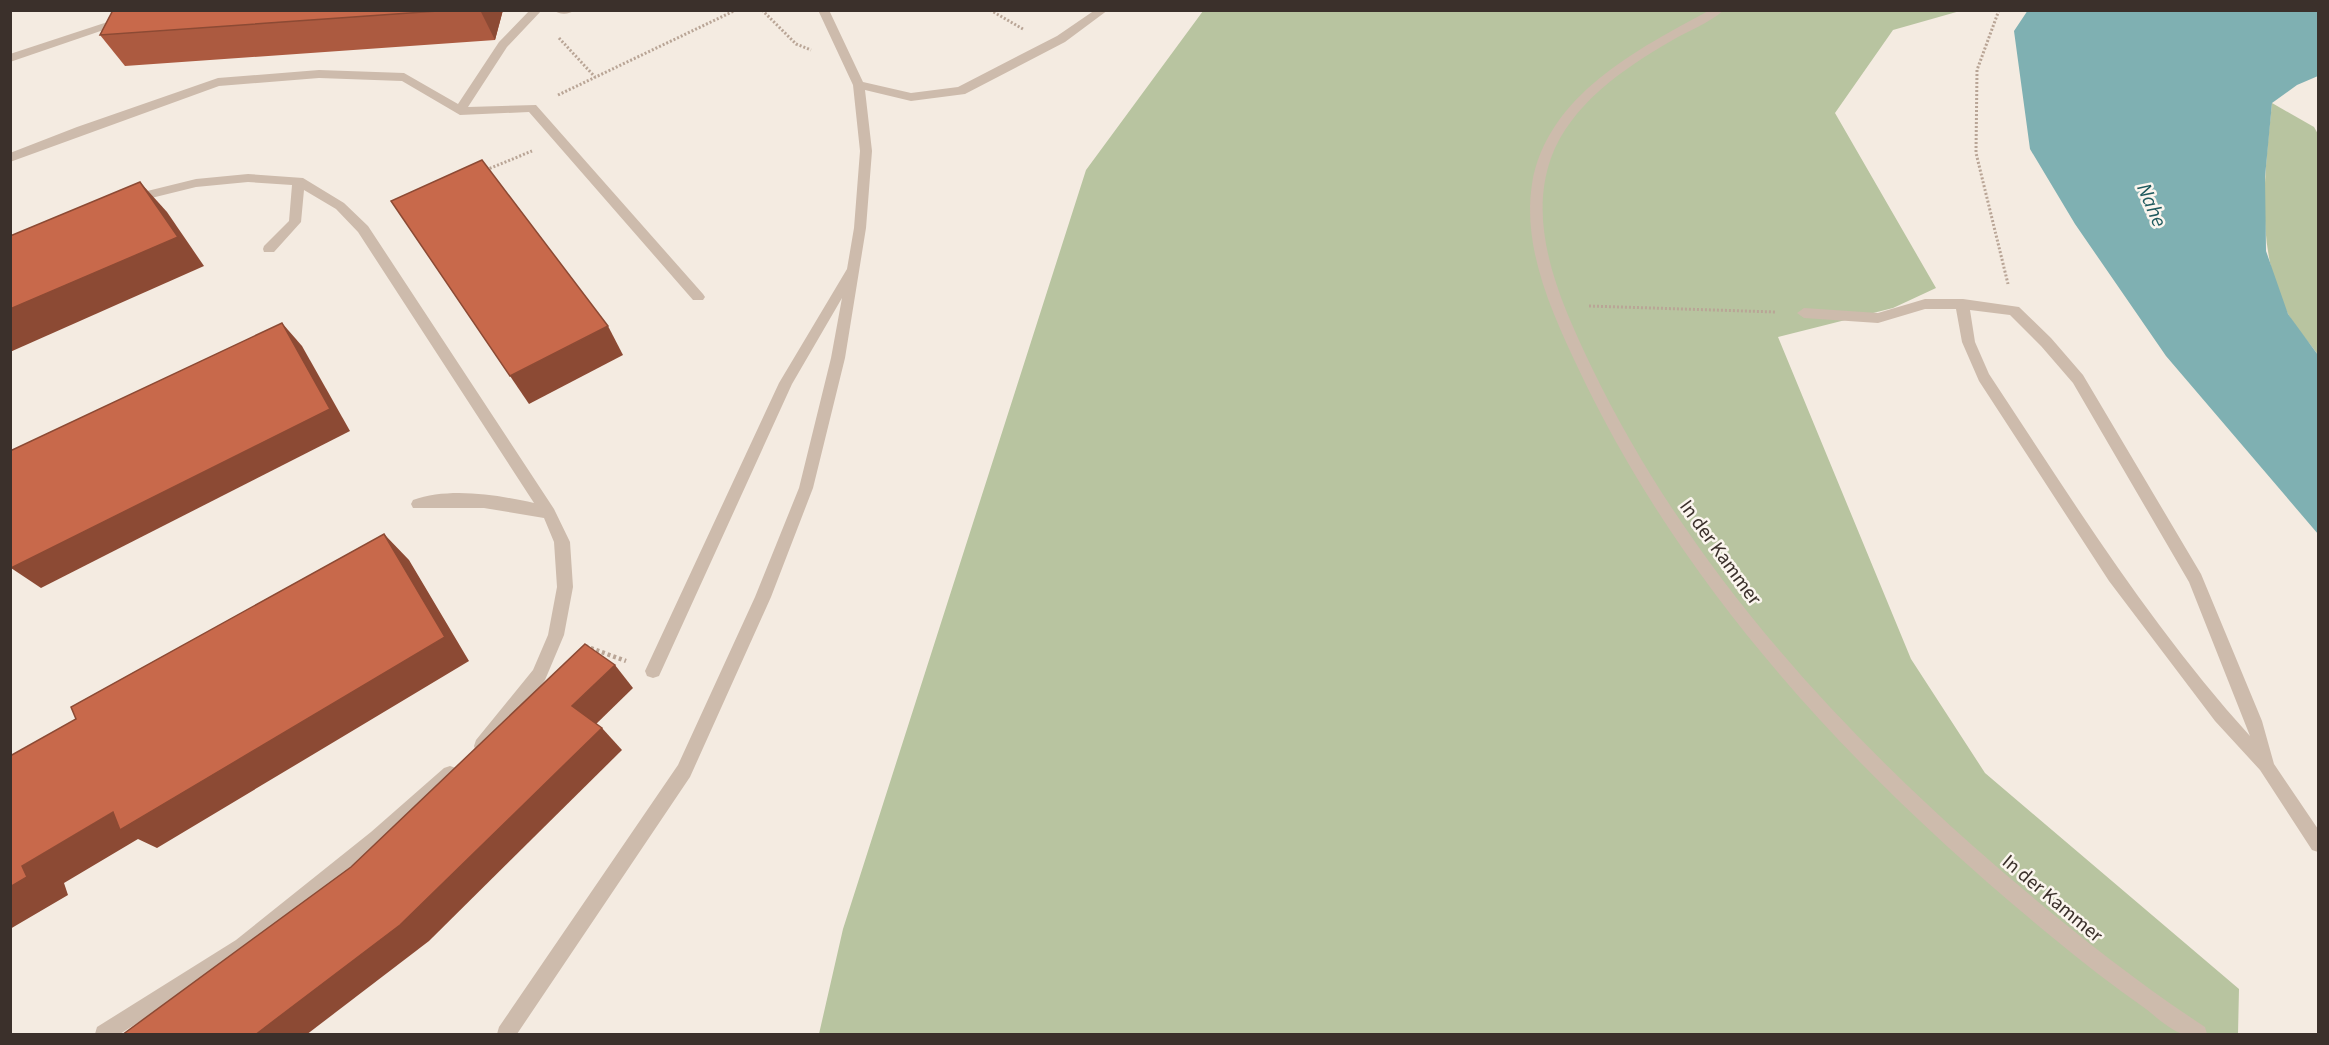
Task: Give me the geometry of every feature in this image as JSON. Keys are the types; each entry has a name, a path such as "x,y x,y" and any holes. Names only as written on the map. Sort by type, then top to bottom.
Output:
{"street":[{"path":"10,58 157,10"},
{"path":"460,111 491,57 519,25 537,10"},
{"path":"559,10 569,10"},
{"path":"859,85 911,97 961,91 1061,39 1103,10"},
{"name":"In der Kammer","path":"1719,10 1607,77 1581,100 1555,135 1538,185 1536,213 1538,242 1557,305 1609,420 1645,482 1708,573 1805,692 1877,769 1977,862 2053,927 2157,1008 2198,1035"},
{"path":"506,1035 684,771 763,597 806,488 838,358 855,261 866,151 859,85 844,56 829,13"},
{"path":"10,158 81,130 218,82 320,74 404,77 460,111 532,108 557,140 698,297"},
{"path":"104,1035 242,946 377,838 469,758 539,675 556,635 565,587 562,542 549,513 363,228 340,206 299,181 248,178 196,183 121,202"},
{"path":"270,249 295,222 299,181"},
{"path":"653,671 786,383 855,261"},
{"path":"1804,313 1878,318 1925,304 1963,304 2014,311 2078,379 2196,579 2254,721 2266,767"},
{"path":"1963,304 1963,327 1967,345 1984,377 2114,576 2221,716 2266,767 2319,844"},
{"path":"418,504 444,500 505,501 549,513"}],"path":[{"path":"532,108 736,10"},
{"path":"762,10 796,44 818,52 844,56"},
{"path":"1999,10 1977,70 1976,153 2014,311"},
{"path":"519,25 554,31 595,77"},
{"path":"485,171 557,140"},
{"path":"1557,305 1804,313"},
{"path":"556,635 653,671"}],"green space":[{"path":"1203,11 1960,11 1893,30 1835,113 1936,288 1893,308 1778,337 1911,659 1985,773 2239,989 2238,1034 819,1034 843,929 1086,170"},
{"path":"2272,103 2314,127 2318,134 2318,355 2288,314 2277,289 2270,263 2266,237 2265,183"}],"water":[{"name":"Nahe","path":"2028,10 2318,11 2318,76 2297,85 2272,103 2265,177 2266,251 2288,314 2318,355 2318,534 2166,356 2075,224 2030,149 2014,31"}],"building":[{"path":"113,10 452,10 100,35"},
{"path":"482,160 608,326 510,376 391,201"},
{"path":"140,182 178,237 10,309 10,236"},
{"path":"282,323 330,409 11,568 10,451"},
{"path":"384,534 445,637 120,830 113,812 22,866 27,877 10,887 10,756 76,719 71,707"},
{"path":"585,644 615,665 572,706 602,728 400,925 255,1035 122,1035 351,867"}]}
